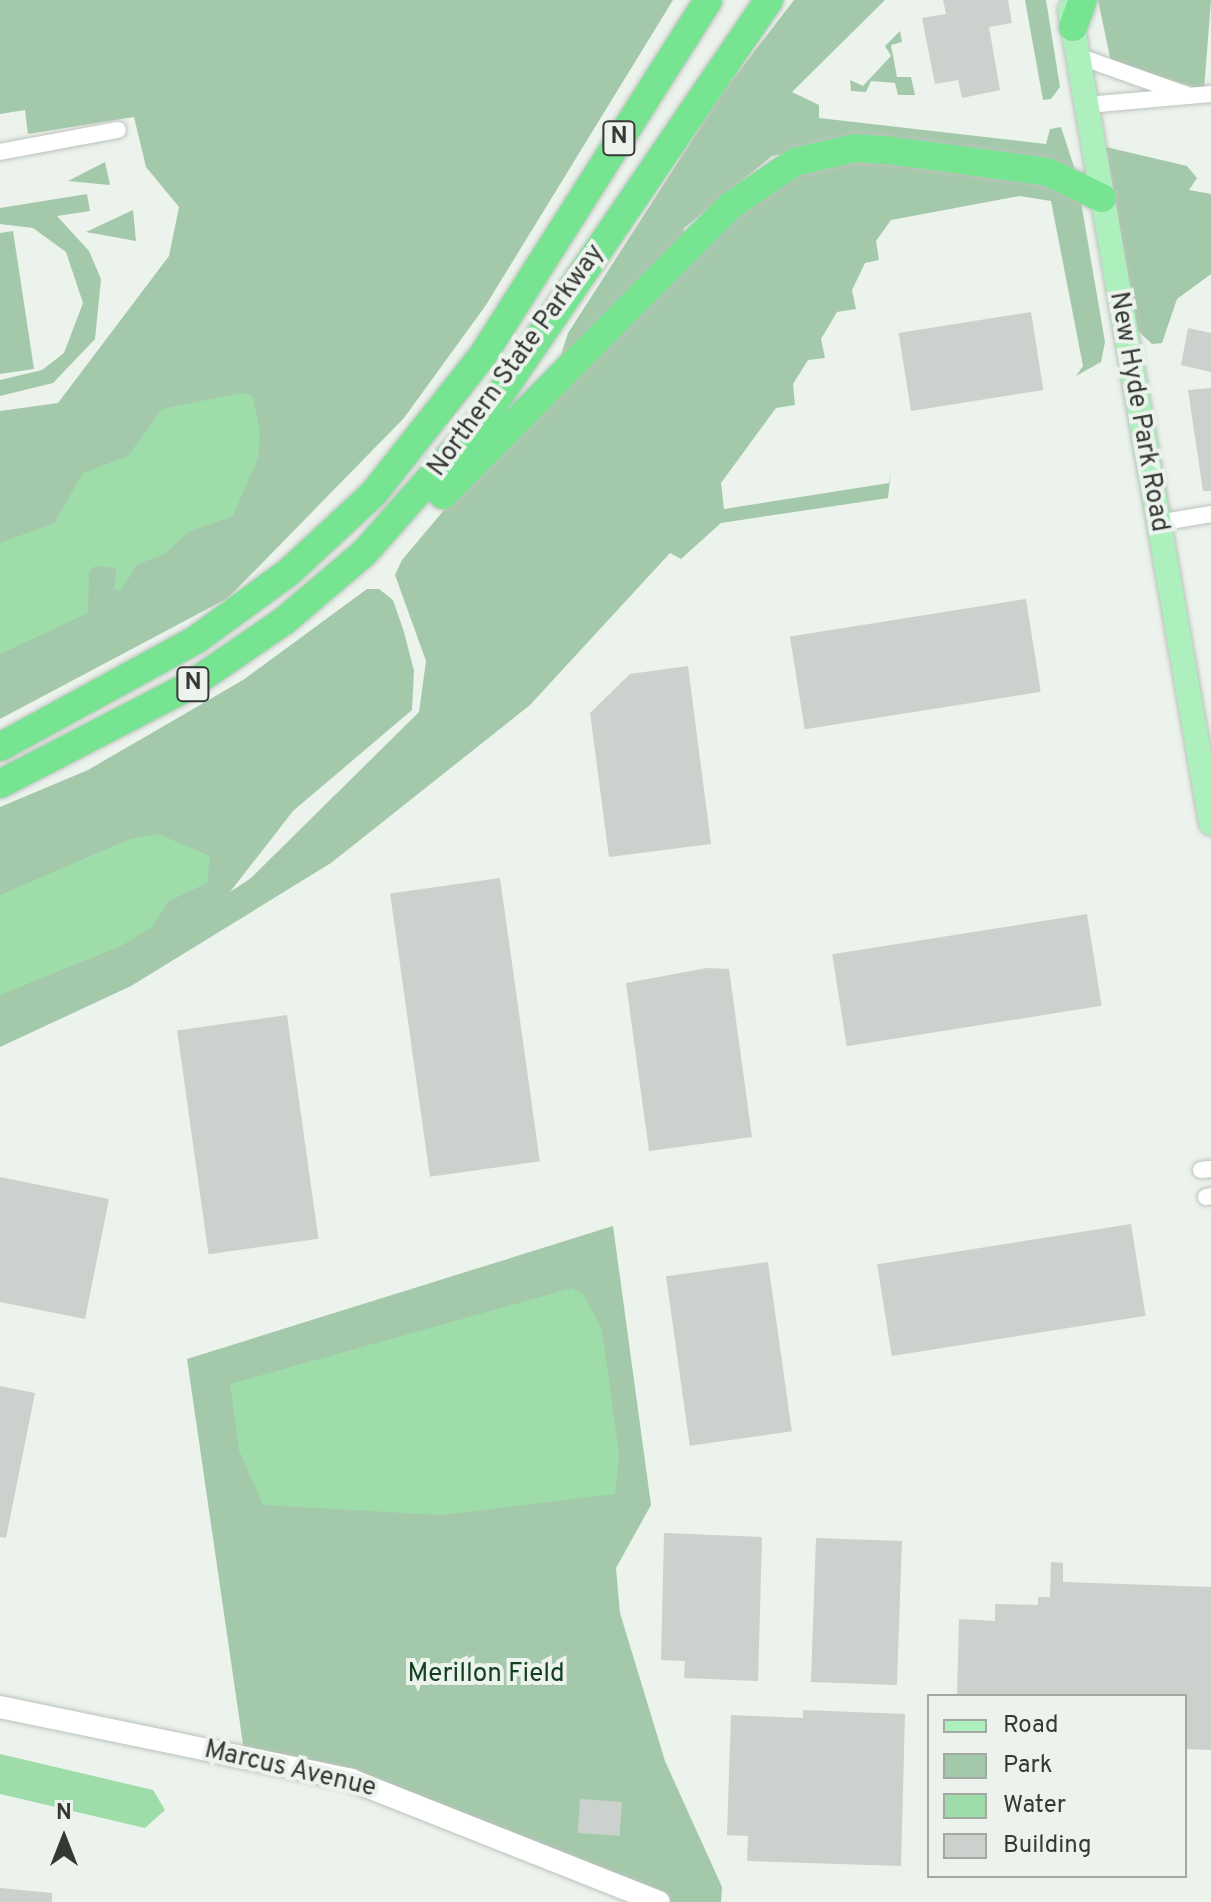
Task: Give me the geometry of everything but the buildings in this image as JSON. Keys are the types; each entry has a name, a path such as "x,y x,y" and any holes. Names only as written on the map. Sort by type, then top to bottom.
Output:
{"highway":[{"path":"532,278 561,199 684,0"},
{"name":"Northern State Parkway","path":"0,747 146,672 311,553 413,449 532,278 708,0"},
{"name":"Northern State Parkway","path":"0,784 189,686 284,621 365,552 486,415 769,0"},
{"path":"1071,14 1083,0"},
{"path":"365,552 444,494 730,206 781,168 824,152 879,149 1039,169 1102,198"}],"main road":[{"name":"New Hyde Park Road","path":"1071,14 1211,823"},
{"name":"Marcus Avenue","path":"0,1707 351,1780 659,1902"}],"street":[{"path":"1078,56 1191,95"},
{"path":"1087,105 1211,94"},
{"path":"0,152 118,130"},
{"path":"1158,523 1211,514"}],"green space":[{"path":"0,0 673,0 486,305 404,418 228,598 0,719 0,411 58,403 169,256 179,207 146,167 134,117 28,134 25,110 0,114"},
{"path":"794,0 885,0 792,92 819,105 819,118 1046,144 1050,129 1061,127 1075,170 861,138 772,156 683,229 687,235 560,358 568,333 723,92"},
{"path":"1025,0 1046,0 1060,87 1051,99 1043,100"},
{"path":"1098,0 1211,0 1204,90 1111,62"},
{"path":"900,31 902,42 891,45 897,77 911,77 915,95 898,95 895,83 871,81 866,92 851,91 850,80 863,86 891,56 885,46"},
{"path":"1093,144 1187,166 1197,178 1189,190 1211,194 1211,274 1177,299 1162,343 1152,344 1134,327"},
{"path":"842,153 1013,171 1080,196 1105,342 1101,362 1076,376 1083,366 1051,201 1020,196 891,220 876,241 879,260 865,263 852,290 856,309 837,312 821,339 825,358 808,360 793,384 795,405 776,408 721,483 724,509 889,483 891,470 888,498 721,523 681,559 670,553 530,705 331,863 131,986 0,1047 0,807 88,770 243,680 367,589 379,589 393,600 404,632 414,671 412,710 293,811 230,892 251,878 419,712 426,661 395,575 402,560 497,447 772,180"},
{"path":"105,162 110,185 68,181"},
{"path":"87,194 90,211 57,216 89,251 101,279 95,339 53,383 0,396 0,380 42,370 64,353 83,303 66,252 33,228 0,224 0,208"},
{"path":"133,210 136,241 86,232"},
{"path":"13,231 34,369 0,374 0,233"},
{"name":"Merillon Field","path":"613,1226 651,1505 616,1568 620,1613 665,1761 722,1887 721,1902 658,1902 484,1827 245,1758 187,1359"}],"water":[{"path":"241,393 252,395 260,431 258,458 233,516 188,532 165,554 138,564 120,591 114,589 116,568 96,566 89,571 88,613 0,654 0,543 54,523 83,473 128,456 162,409"},
{"path":"158,834 210,856 207,883 169,901 152,927 121,946 0,995 0,895 130,839"},
{"path":"572,1288 584,1295 602,1330 619,1454 615,1494 441,1515 263,1505 239,1450 230,1384"},
{"path":"0,1754 153,1790 165,1810 145,1828 0,1794"}]}
